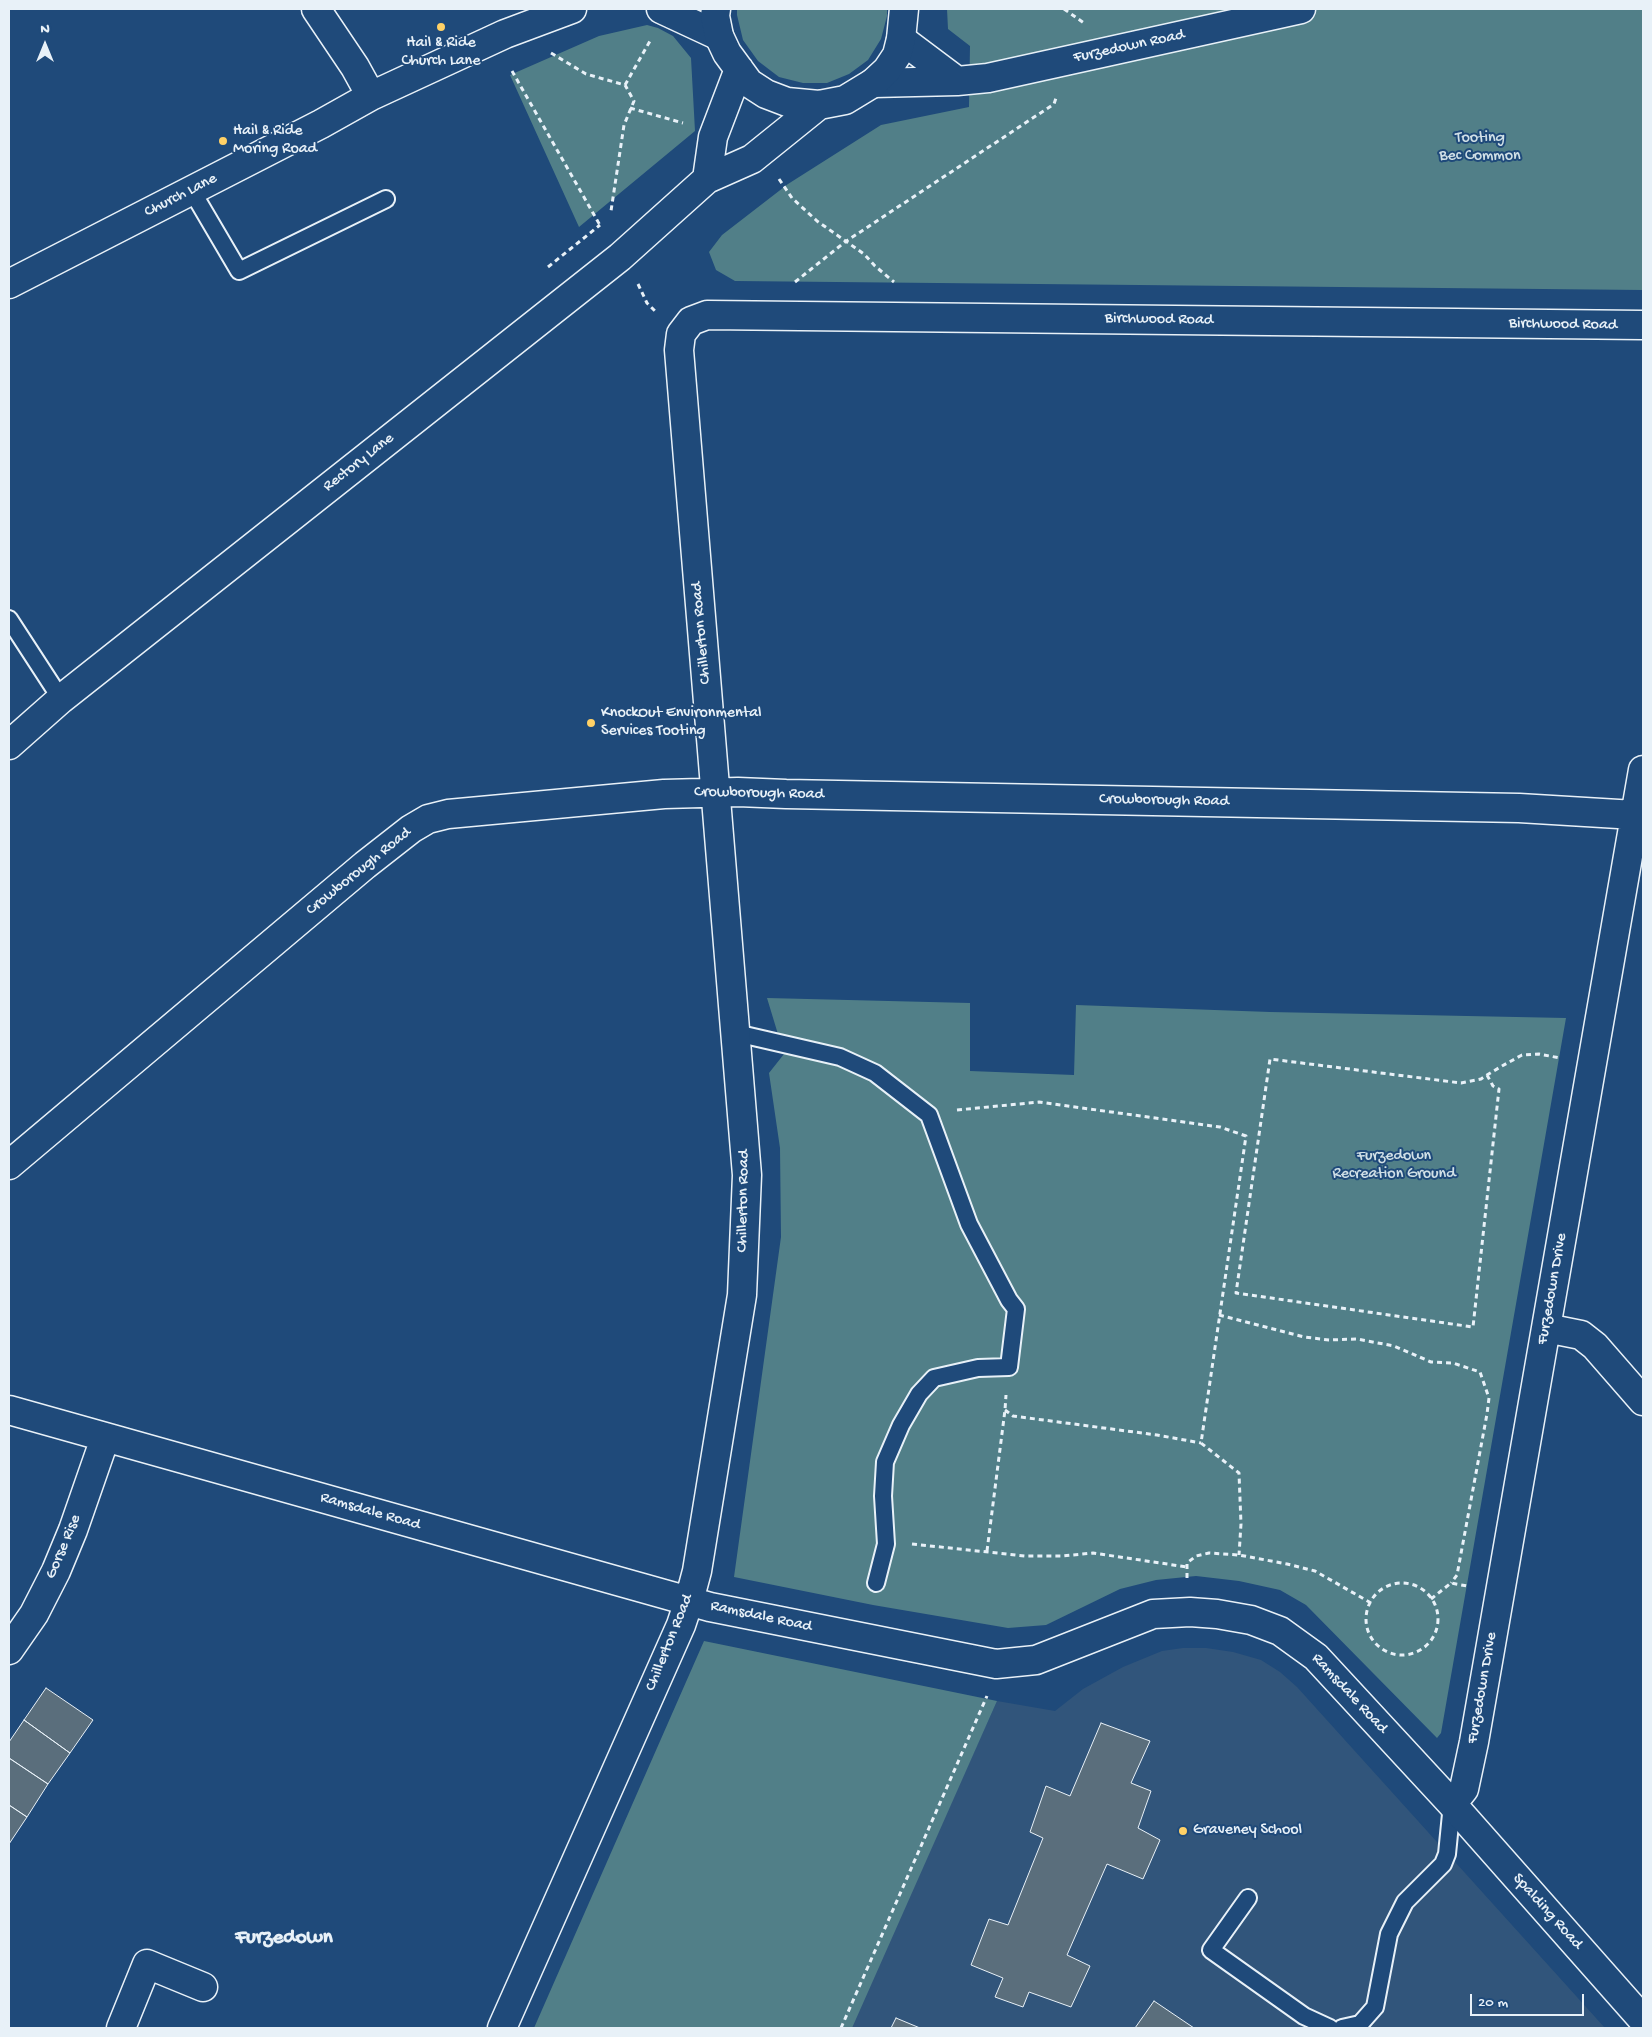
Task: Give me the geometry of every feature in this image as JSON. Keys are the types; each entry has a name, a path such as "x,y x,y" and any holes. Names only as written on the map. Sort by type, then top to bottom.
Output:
{"street":[{"path":"316,9 355,67 371,96"},
{"name":"Church Lane","path":"9,284 192,191 371,96 505,34 572,9"},
{"path":"716,9 715,16 719,36 727,53 749,83 766,94 787,102 820,105 845,100 873,83 887,70 897,55 901,39 904,9"},
{"name":"Furzedown Road","path":"873,83 957,81 988,78 1301,9"},
{"path":"658,21 719,36"},
{"path":"901,39 957,81"},
{"path":"707,179 713,137 739,69"},
{"name":"Rectory Lane","path":"9,744 61,699 620,257 707,179 752,159 820,105"},
{"name":"Birchwood Road","path":"681,334 691,321 707,315 1643,325"},
{"name":"Chillerton Road","path":"502,2028 681,1625 689,1601 697,1572 742,1295 747,1175 679,350 681,334"},
{"name":"Furzedown Drive","path":"1452,1804 1464,1789 1593,1064 1636,855 1635,815 1643,770"},
{"name":"Crowborough Road","path":"9,1165 365,865 428,819 448,814 664,794 738,792 1509,808 1635,815"},
{"path":"1546,1328 1581,1335 1594,1346 1643,1401"},
{"name":"Ramsdale Road","path":"9,1410 689,1601 996,1664 1036,1660 1153,1614 1190,1612 1251,1620 1280,1631 1316,1656 1452,1804"},
{"name":"Gorse Rise","path":"9,1650 34,1614 56,1571 73,1530 105,1438"},
{"name":"Spalding Road","path":"1452,1804 1643,2020"},
{"path":"121,2028 147,1964 203,1987"}],"lane":[{"path":"192,191 239,271 386,199"},
{"path":"9,619 61,699"},
{"path":"736,1034 840,1057 875,1073 929,1115 969,1224 1008,1300 1016,1309 1008,1367 978,1368 934,1378 919,1394 901,1425 885,1462 883,1496 886,1544 876,1583"},
{"path":"1342,2028 1360,2024 1375,2007 1388,1934 1406,1902 1442,1864 1447,1854 1452,1804"},
{"path":"1248,1898 1210,1950 1304,2016 1330,2028"}],"path":[{"path":"625,85 658,21"},
{"path":"548,52 586,74 625,85 634,101 624,125 611,211"},
{"path":"791,286 800,276 846,242 1054,104 1066,61"},
{"path":"512,71 602,230"},
{"path":"630,108 684,124"},
{"path":"780,180 792,198 817,221 864,254 897,285"},
{"path":"639,285 647,303 653,309"},
{"path":"1487,1075 1493,1086 1499,1089 1473,1327 1236,1293 1270,1059 1461,1083 1481,1080 1487,1075 1522,1055 1539,1054 1593,1064"},
{"path":"929,1115 1039,1102 1220,1127 1246,1136 1202,1443"},
{"path":"1219,1315 1304,1337 1329,1340 1358,1339 1394,1346 1431,1362 1453,1363 1480,1372 1489,1398 1457,1575 1451,1583 1431,1598"},
{"path":"987,1551 1005,1410 1008,1367"},
{"path":"1005,1410 1013,1416 1157,1435 1202,1443 1238,1472 1241,1524 1239,1555"},
{"path":"886,1544 924,1544 1025,1556 1062,1556 1093,1552 1187,1567"},
{"path":"1190,1612 1187,1563 1196,1556 1209,1552 1239,1555 1286,1564 1314,1572 1371,1603"},
{"path":"1451,1583 1499,1594"},
{"path":"1395,1584 1419,1587 1435,1604 1438,1615 1438,1627 1434,1638 1416,1653 1393,1655 1383,1650 1368,1631 1366,1619 1371,1603 1384,1588 1395,1584"},
{"path":"841,2028 988,1694 996,1664"}],"shaded area":[{"name":"Graveney School","path":"1183,1648 1206,1648 1233,1652 1261,1660 1280,1672 1297,1687 1605,2028 850,2028 997,1701 1055,1711 1083,1689 1123,1667 1162,1651"}],"green space":[{"path":"737,9 887,9 887,16 881,39 868,60 849,74 827,83 803,83 779,77 758,61 743,40"},
{"name":"Tooting Bec Common","path":"947,9 1643,9 1643,290 735,281 716,270 709,252 722,235 788,184 881,125 969,107 970,46 948,29"},
{"path":"647,25 658,28 673,36 691,58 695,131 579,227 510,75 599,36"},
{"name":"Furzedown Recreation Ground","path":"767,998 970,1003 970,1071 1074,1075 1076,1005 1270,1012 1566,1018 1441,1733 1437,1738 1306,1605 1280,1590 1239,1581 1196,1576 1156,1580 1120,1589 1046,1625 1008,1628 873,1605 734,1577 781,1237 780,1148 769,1073 784,1054"},
{"path":"704,1641 997,1701 852,2028 534,2028"}],"building":[{"path":"46,1688 93,1720 70,1753 24,1720"},
{"path":"24,1720 70,1753 48,1784 9,1758 9,1742"},
{"path":"1101,1723 1150,1741 1131,1783 1151,1791 1138,1828 1160,1840 1143,1879 1107,1864 1067,1955 1090,1966 1071,2007 1029,1992 1023,2007 995,1997 1003,1978 971,1965 989,1919 1008,1925 1043,1838 1030,1832 1046,1786 1070,1796"},
{"path":"9,1758 48,1784 27,1817 9,1805"},
{"path":"9,1805 27,1817 9,1844"},
{"path":"1154,2001 1194,2028 1135,2028"},
{"path":"896,2018 920,2028 891,2028"}],"place":[{"name":"Hail & Ride Church Lane","path":"441,27"},
{"name":"Hail & Ride Moring Road","path":"223,141"},
{"name":"KnockOut Environmental Services Tooting","path":"591,723"},
{"name":"Graveney School","path":"1183,1831"}],"district":[{"name":"Furzedown","path":"284,1939"}]}
